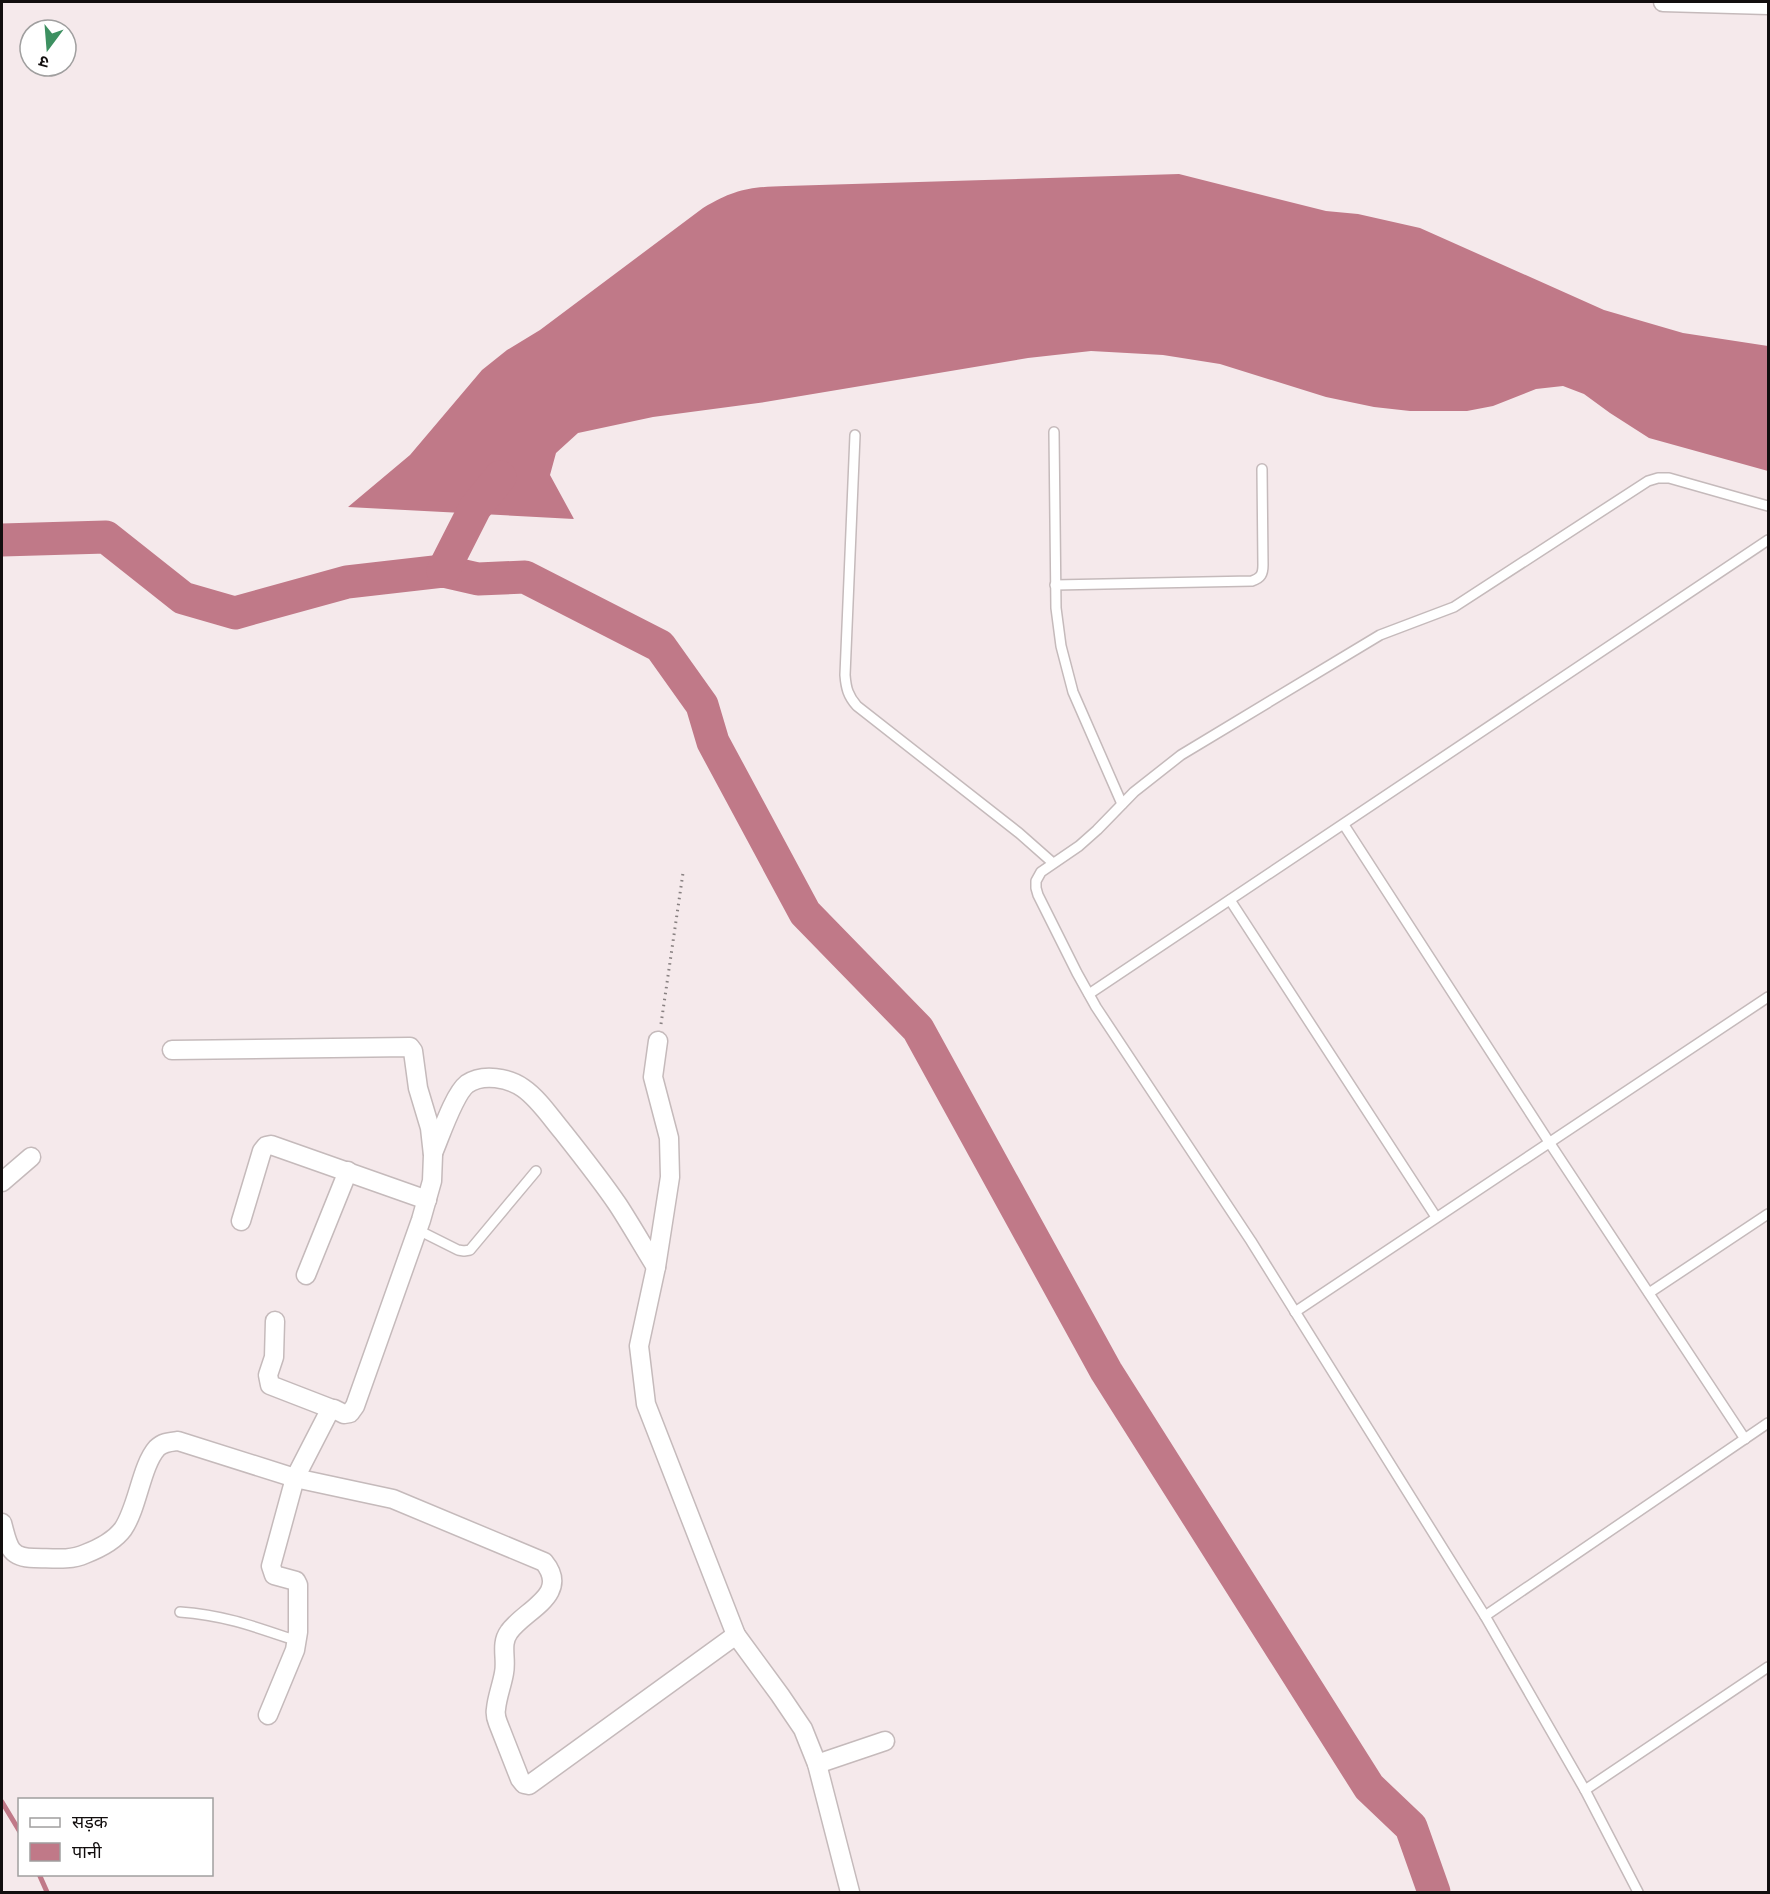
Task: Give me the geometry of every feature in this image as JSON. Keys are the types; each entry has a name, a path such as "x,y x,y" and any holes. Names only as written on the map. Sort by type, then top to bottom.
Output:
{"street":[{"path":"1663,2 1768,5"},
{"path":"658,1041 653,1077 669,1138 670,1177 656,1267 639,1346 646,1404 736,1635 803,1729 816,1764 850,1893"},
{"path":"172,1050 410,1047 413,1051 418,1088 430,1128 433,1155 432,1181 418,1230 352,1411 344,1414 270,1385 268,1375 274,1357 275,1322"},
{"path":"433,1155 457,1098 466,1085 477,1080 495,1079 512,1082 526,1089 618,1205 656,1267"},
{"path":"241,1221 262,1151 266,1146 271,1145 427,1200"},
{"path":"2,1182 31,1157"},
{"path":"306,1275 348,1171"},
{"path":"268,1715 297,1641 298,1584 296,1581 274,1575 271,1566 296,1478 332,1409"},
{"path":"2,1522 7,1544 16,1555 27,1558 64,1558 83,1555 104,1545 121,1532 130,1517 150,1462 158,1448 167,1442 178,1442 296,1478 393,1499 544,1563 551,1571 552,1583 540,1604 509,1630 504,1645 504,1673 496,1706 498,1723 520,1779 524,1784 529,1785 736,1635"},
{"path":"816,1764 885,1741"}],"lane":[{"path":"1054,432 1055,585 1061,646 1073,692 1122,804"},
{"path":"855,435 845,675 850,698 857,706 1019,832 1053,863"},
{"path":"1055,585 1252,581 1258,579 1263,574 1262,469"},
{"path":"1638,1893 1585,1790 1485,1616 1251,1242 1112,1032 1089,994 1036,888 1038,876 1079,846 1160,770 1181,755 1380,635 1454,607 1648,481 1669,478 1768,506"},
{"path":"1089,994 1768,540"},
{"path":"1344,825 1745,1439"},
{"path":"1230,900 1436,1217"},
{"path":"1295,1312 1768,997"},
{"path":"418,1230 458,1250 470,1250 536,1171"},
{"path":"1649,1293 1768,1214"},
{"path":"1485,1616 1768,1423"},
{"path":"180,1612 230,1619 297,1641"},
{"path":"1585,1790 1768,1667"}],"path":[{"path":"658,1041 683,873"}],"water":[{"path":"1179,174 1326,211 1358,214 1420,228 1604,310 1683,333 1768,346 1768,471 1649,438 1584,394 1563,386 1536,389 1493,406 1467,411 1410,411 1374,407 1326,397 1220,364 1163,355 1091,351 1028,358 765,402 653,417 578,433 556,453 550,475 574,519 348,507 410,455 482,370 507,350 540,330 703,208 724,197 752,188 773,186"}],"waterway":[{"path":"443,571 475,508 500,477"},
{"path":"2,540 106,537 183,598 235,613 347,582 443,571 478,579 525,577 660,646 702,705 713,742 805,913 918,1029 1106,1371 1369,1787 1411,1827 1434,1892"},
{"path":"2,1802 18,1829"},
{"path":"40,1876 47,1892"}]}
